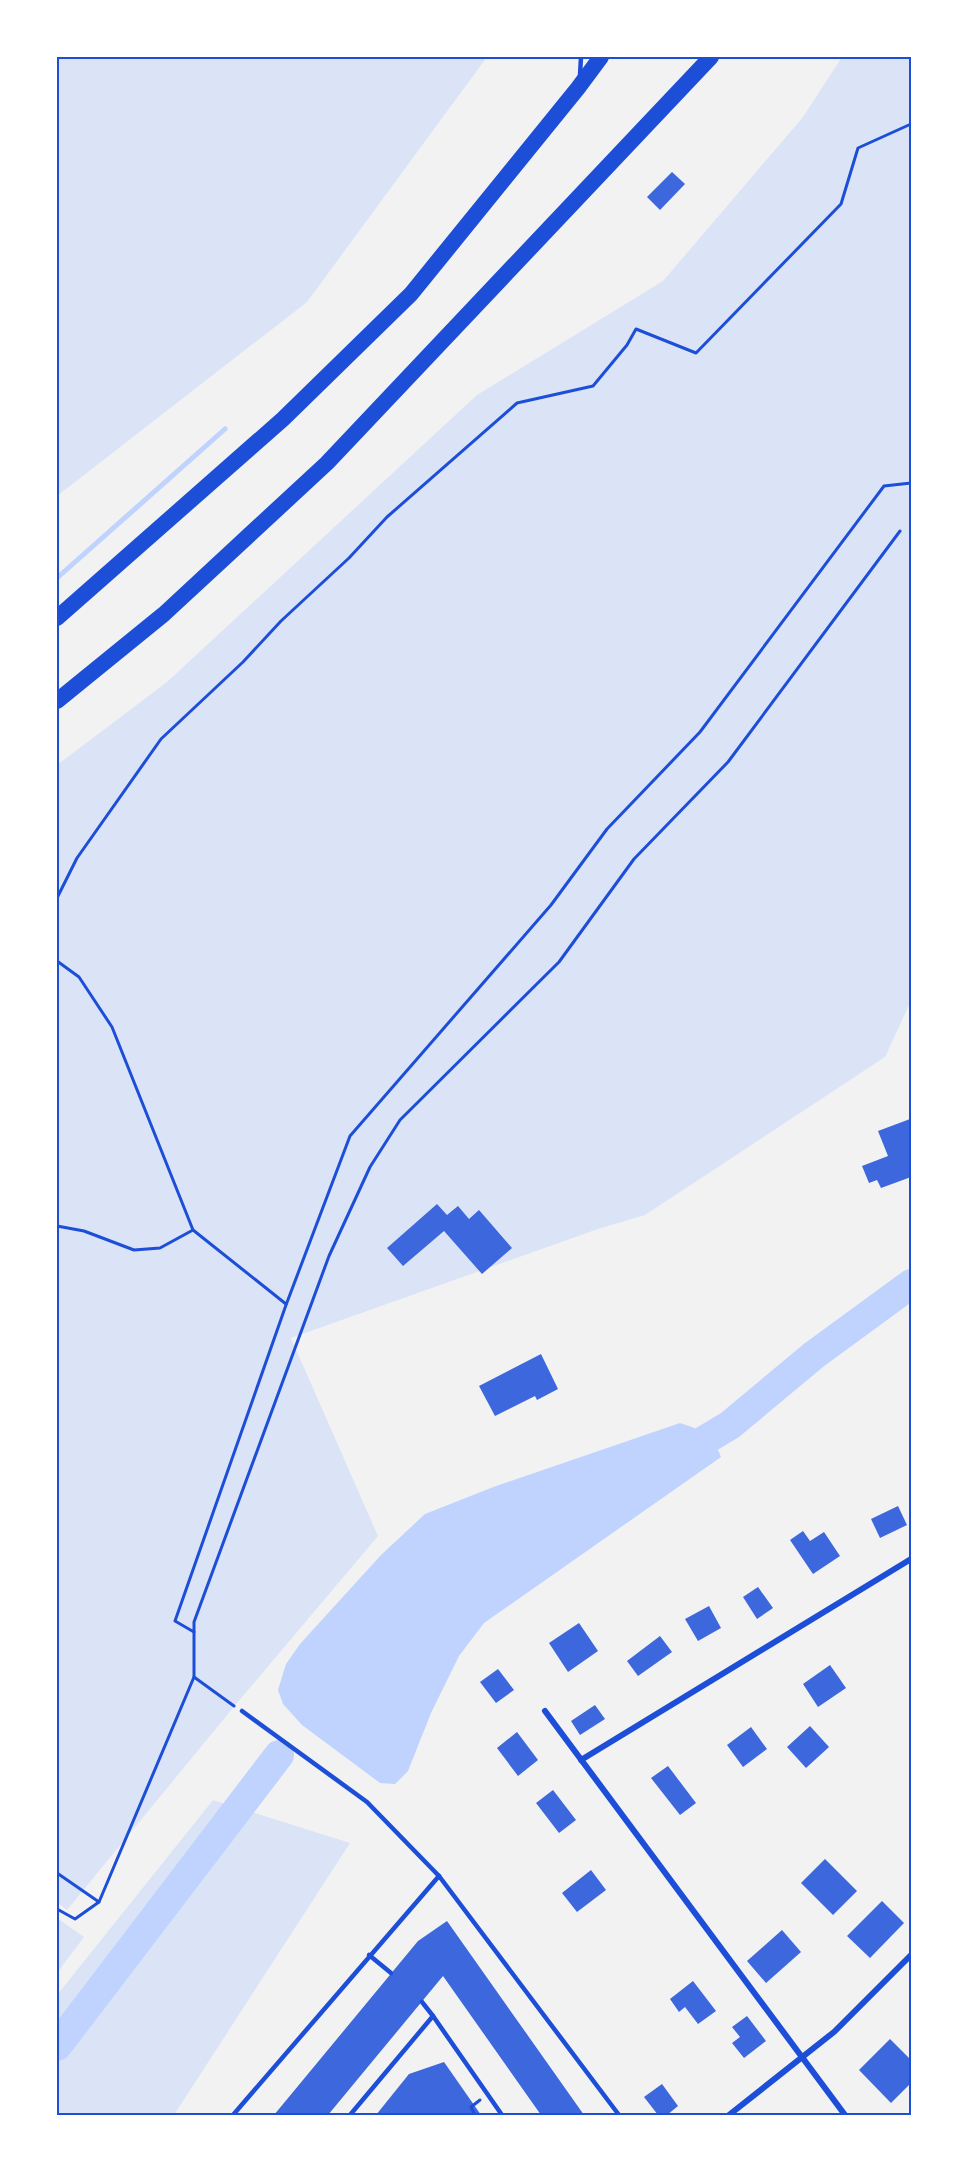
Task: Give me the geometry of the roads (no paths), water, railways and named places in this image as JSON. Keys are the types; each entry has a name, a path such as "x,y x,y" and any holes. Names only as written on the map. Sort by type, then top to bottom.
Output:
{"highway":[{"path":"57,618 282,420 411,294 601,57"},
{"path":"57,701 164,614 327,463 711,57"}],"street":[{"path":"581,1760 911,1559"},
{"path":"544,1711 845,2115"},
{"path":"729,2115 834,2032 911,1955"}],"lane":[{"path":"578,88 581,57"},
{"path":"242,1711 367,1802 439,1876 619,2115"},
{"path":"233,2115 439,1876"},
{"path":"369,1955 391,1973"},
{"path":"422,2002 502,2115"},
{"path":"350,2115 432,2016"}],"water":[{"path":"680,1423 695,1428 710,1437 721,1457 484,1623 459,1656 431,1713 408,1771 395,1784 380,1783 302,1725 283,1704 278,1690 286,1664 300,1644 381,1555 425,1514 496,1486"}],"waterway":[{"path":"57,578 225,429"},
{"path":"675,1458 730,1425 814,1355 911,1284"},
{"path":"57,2046 279,1755"}]}
